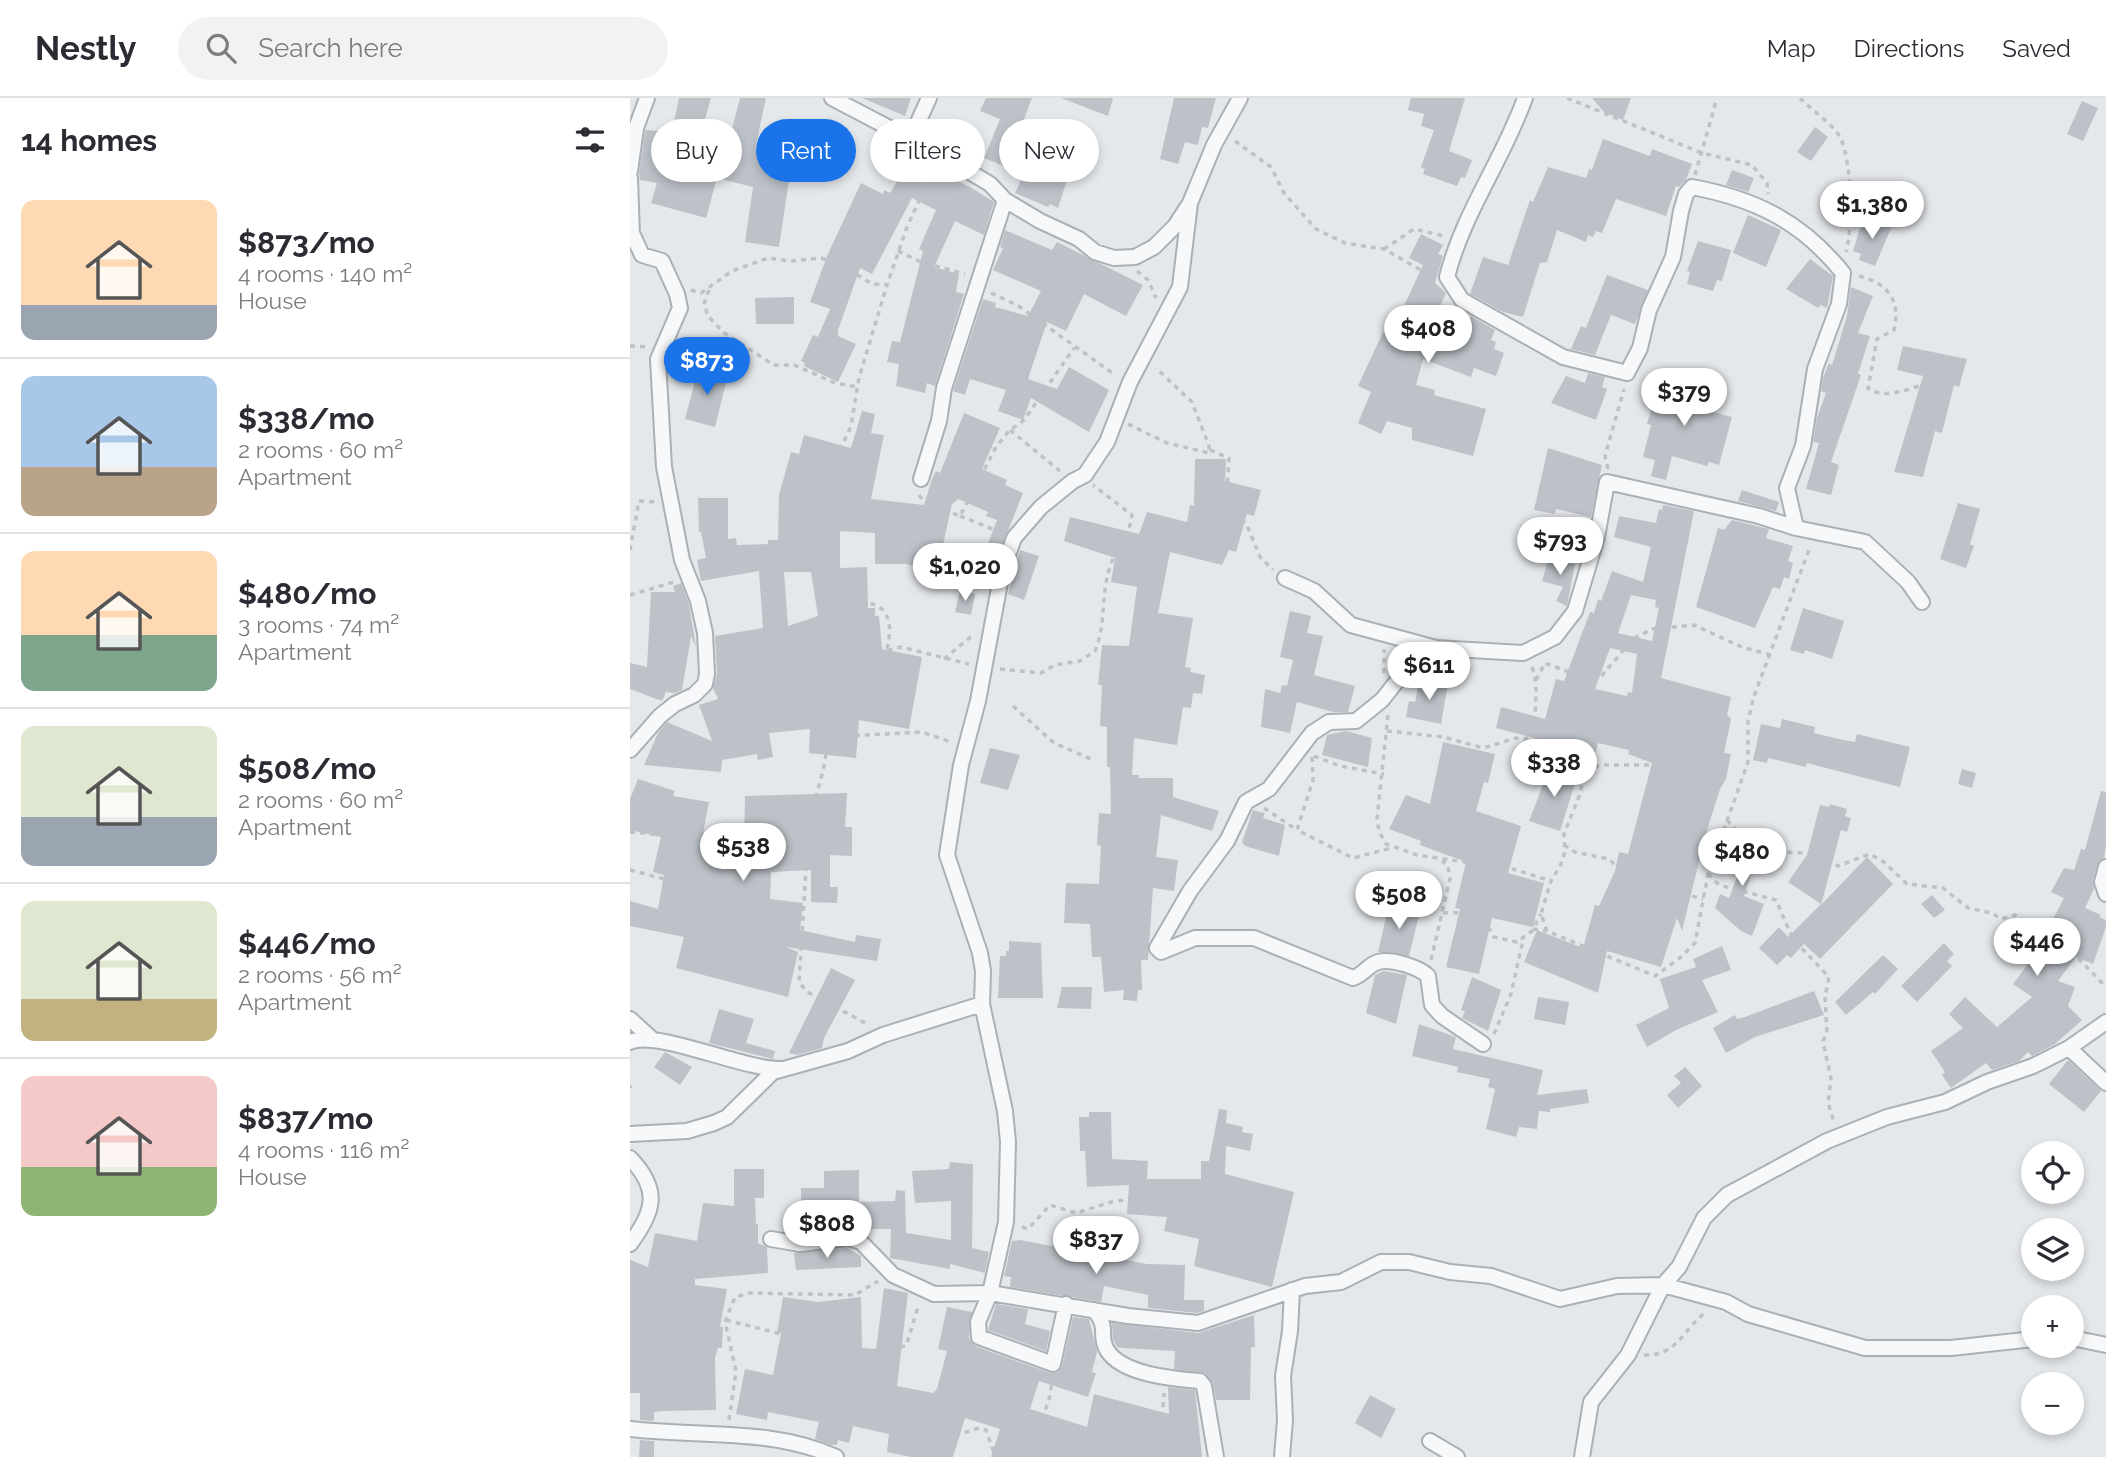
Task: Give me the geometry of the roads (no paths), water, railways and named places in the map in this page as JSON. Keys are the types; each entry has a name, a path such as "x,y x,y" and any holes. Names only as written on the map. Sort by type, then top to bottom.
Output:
{"street":[{"path":"630,171 636,128 647,98"},
{"path":"832,98 871,119"},
{"path":"920,119 929,98"},
{"path":"985,181 1005,200 1079,239 1095,252 1114,258 1135,257 1154,247 1175,226 1190,203 1220,134 1240,98"},
{"path":"1525,98 1488,182 1460,235 1447,277 1462,300 1563,357 1627,373 1640,348 1649,310 1673,257 1681,211 1686,194 1692,187 1771,212 1818,243 1842,272 1839,304 1815,369 1802,446 1787,488 1796,528"},
{"path":"630,178 631,233 642,255 662,261 670,275 680,309 658,359 659,408 669,502 681,560 698,601 705,633 705,684 694,695 675,704 660,716 630,750"},
{"path":"921,479 939,421 944,388 1005,200"},
{"path":"1066,1304 1053,1364 979,1337 978,1322 990,1293 1006,1222 1010,1180 1005,1111 982,1004 983,971 980,953 947,855 965,746 1002,572 1014,538 1041,507 1079,478 1107,442 1130,382 1180,287 1190,203"},
{"path":"1285,578 1314,591 1351,625 1436,648 1523,653 1555,636 1575,611 1597,537 1607,482 1865,542 1908,582 1922,602"},
{"path":"1436,648 1413,661 1385,695 1356,721 1329,722 1312,733 1269,789 1247,802 1213,863 1190,891 1158,945 1158,950 1195,938 1254,938 1353,978 1362,975 1376,962 1385,961 1417,968 1428,976 1432,1005 1442,1016 1483,1044"},
{"path":"2106,867 2102,882 2106,894"},
{"path":"630,1134 687,1130 714,1123 727,1117 772,1072 848,1051 883,1035 982,1004"},
{"path":"630,1019 653,1040"},
{"path":"1582,1457 1591,1402 1628,1355 1663,1285 1679,1267 1704,1219 1727,1195 1834,1139 1886,1117 1945,1102 2069,1048 2106,1022"},
{"path":"630,1042 653,1040 754,1068 786,1069"},
{"path":"2069,1048 2106,1083"},
{"path":"630,1158 651,1194 652,1211 630,1244"},
{"path":"771,1238 800,1244 848,1238 860,1242 893,1275 934,1294 990,1293 1094,1310 1198,1322 1292,1290 1341,1282 1381,1262 1409,1262 1450,1272 1491,1276 1560,1299 1618,1286 1663,1285 1726,1302 1748,1314 1865,1348 1951,1348 2021,1340"},
{"path":"1282,1457 1285,1420 1283,1376 1290,1331 1292,1290"},
{"path":"1094,1310 1104,1321 1106,1349 1114,1358 1141,1371 1200,1381 1204,1386 1216,1457"},
{"path":"2084,1340 2106,1345"},
{"path":"630,1429 725,1434 816,1448 836,1457"},
{"path":"1430,1441 1457,1457"}]}
